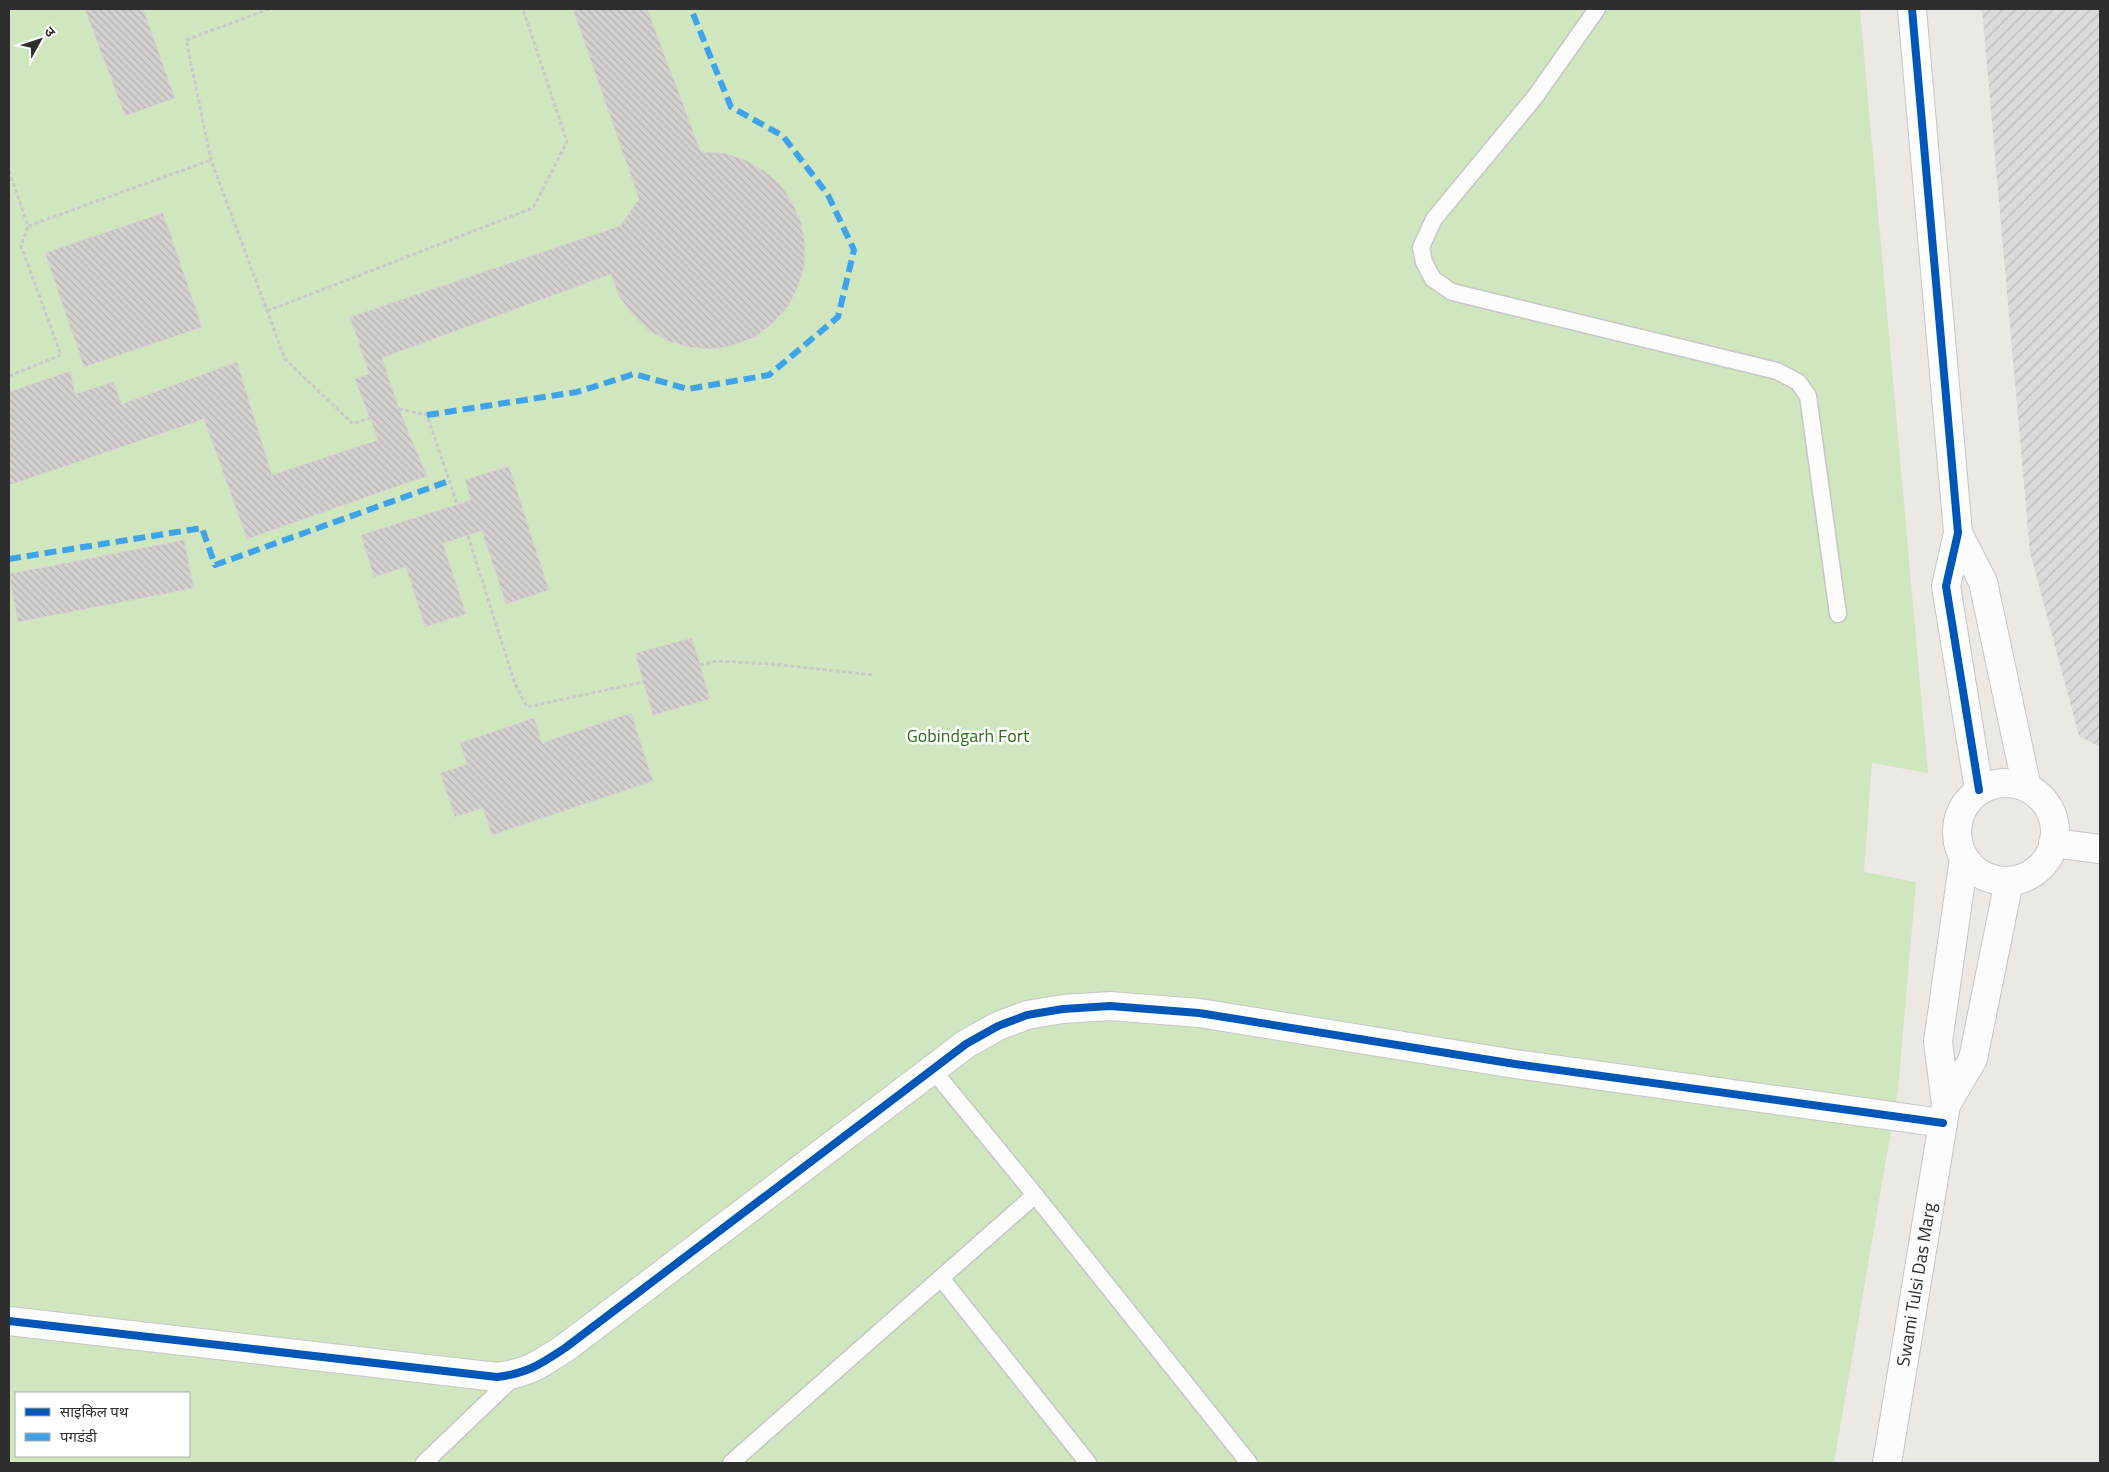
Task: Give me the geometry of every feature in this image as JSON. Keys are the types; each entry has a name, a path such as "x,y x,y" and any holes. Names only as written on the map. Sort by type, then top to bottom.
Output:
{"street":[{"path":"1912,9 1958,533 1946,586 1979,790"},
{"path":"1958,533 1984,582 2027,788"},
{"path":"1996,784 2013,784 2027,788 2041,798 2050,813 2055,829 2053,843 2047,859 2035,872 2026,877 2009,881 1990,879 1975,871 1964,858 1958,844 1957,827 1964,805 1979,790 1996,784"},
{"path":"2053,843 2100,849"},
{"path":"1945,1114 1938,1042 1964,858"},
{"path":"1945,1114 1973,1059 2009,881"},
{"path":"9,1321 497,1377 517,1374 533,1369 565,1348 966,1044 998,1026 1027,1015 1064,1009 1110,1006 1199,1012 1515,1064 1945,1114"},
{"name":"Swami Tulsi Das Marg","path":"1887,1463 1945,1114"}],"lane":[{"path":"1597,9 1535,97 1434,219 1421,247 1424,262 1434,279 1452,292 1777,371 1798,382 1808,396 1838,614"},
{"path":"932,1069 1249,1463"},
{"path":"731,1463 1035,1195"},
{"path":"941,1278 1088,1463"},
{"path":"424,1463 517,1374"}],"path":[{"path":"269,9 186,40 211,160 284,359 354,424 370,418"},
{"path":"267,311 533,208 567,142 524,9"},
{"path":"28,226 211,160"},
{"path":"9,171 28,226 21,246 61,355 9,376"},
{"path":"9,192 15,190"},
{"path":"399,409 427,415 457,504"},
{"path":"468,536 515,684 527,707 643,682"},
{"path":"700,665 716,660 874,674"}],"shaded area":[{"path":"1982,9 2100,9 2100,747 2079,736 2030,552"}],"green space":[{"name":"Gobindgarh Fort","path":"9,9 1860,9 1928,773 1872,763 1864,872 1916,882 1898,1090 1834,1463 9,1463"}],"building":[{"path":"85,9 143,9 175,98 125,116"},
{"path":"573,9 647,9 701,152 723,153 743,159 763,170 780,184 792,202 801,222 805,244 804,266 798,286 788,306 773,323 755,337 734,345 712,349 689,347 668,341 648,330 632,314 619,296 611,274 382,358 399,409 427,476 247,539 204,419 9,485 9,392 70,371 75,394 113,382 122,404 237,362 272,475 378,440 355,379 369,374 350,317 620,226 639,199"},
{"path":"163,213 202,327 84,367 45,253"},
{"path":"509,466 549,590 506,604 482,531 443,543 466,614 425,627 406,567 374,577 361,535 471,500 465,480"},
{"path":"184,540 194,588 18,622 9,574"},
{"path":"692,638 710,699 653,715 635,653"},
{"path":"631,713 653,781 492,835 483,808 455,817 440,773 467,764 460,743 534,718 542,743"}],"marked path":[{"path":"427,415 577,392 634,374 688,389 769,375 838,317 854,250 828,195 783,136 731,107 691,9"},
{"path":"9,559 202,528 215,565 449,481"}],"cycle path":[{"path":"1912,9 1958,533 1946,586 1979,790"},
{"path":"9,1321 497,1377 525,1371 565,1348 966,1044 998,1026 1027,1015 1063,1009 1110,1006 1199,1013 1515,1064 1943,1123"}]}
